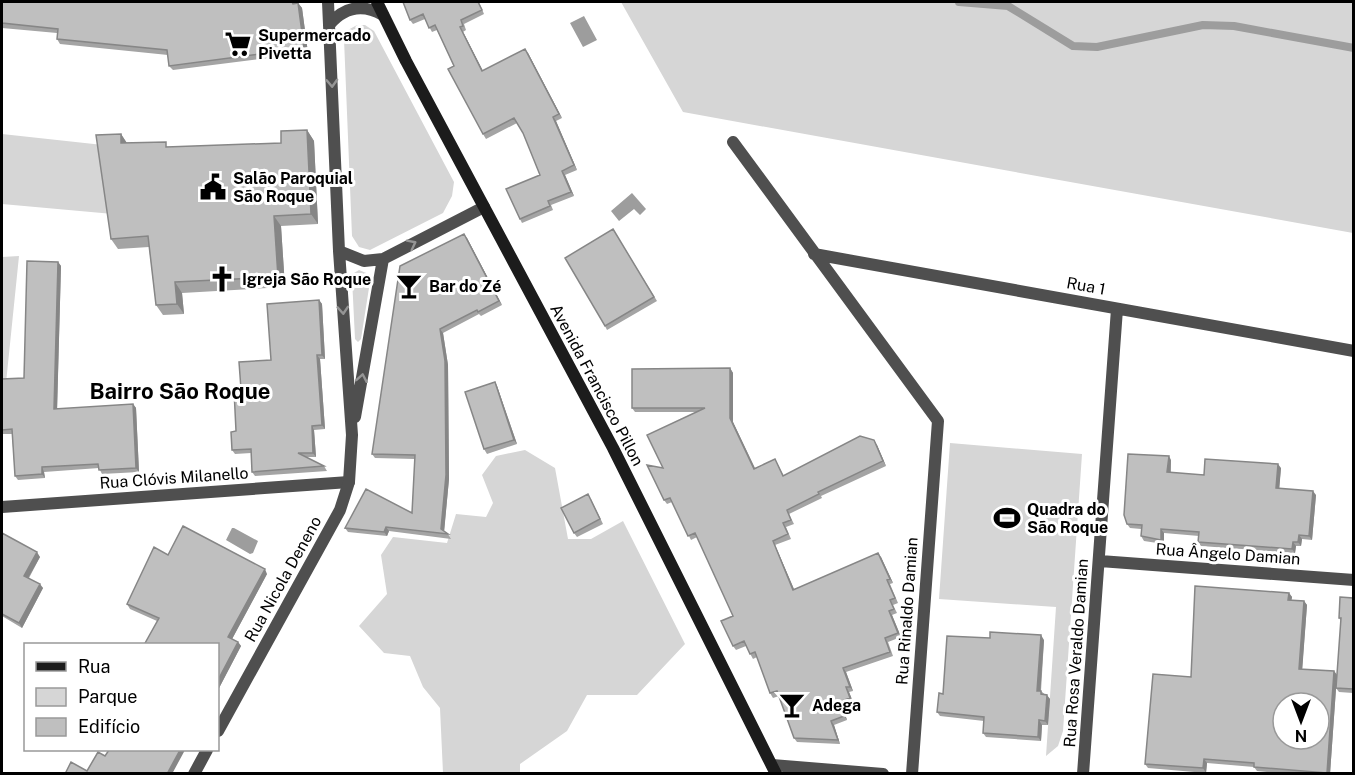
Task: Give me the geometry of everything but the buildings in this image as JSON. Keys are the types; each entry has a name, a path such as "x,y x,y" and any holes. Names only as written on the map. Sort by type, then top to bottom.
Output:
{"main road":[{"name":"Avenida Francisco Pillon","path":"377,2 613,448 774,769"}],"street":[{"path":"328,2 339,251 352,435"},
{"path":"329,25 336,17 354,8 364,7 383,15"},
{"name":"Rua Rinaldo Damian","path":"733,142 938,421 912,774"},
{"path":"339,251 364,261 383,259 484,207"},
{"name":"Rua 1","path":"814,254 1353,351"},
{"path":"352,435 383,259"},
{"name":"Rua Rosa Veraldo Damian","path":"1083,774 1117,309"},
{"name":"Rua Nicola Deneno","path":"219,729 340,510 349,482 352,435"},
{"name":"Rua Clóvis Milanello","path":"2,507 349,482"},
{"name":"Rua Ângelo Damian","path":"1100,561 1353,580"},
{"path":"194,774 206,751"},
{"path":"774,769 883,774"}],"green space":[{"path":"621,2 1353,2 1353,233 683,112"},
{"path":"357,25 365,25 374,31 454,182 452,196 443,213 370,250 359,247 352,236 344,39 348,30"},
{"path":"2,134 103,145 113,214 2,204"},
{"path":"19,256 6,383 2,384 2,257"},
{"path":"359,270 371,275 361,339 358,342 355,339 352,278"},
{"path":"950,443 1082,454 1063,731 1058,746 1046,756 1056,607 939,599"},
{"path":"525,450 555,468 568,539 591,539 623,521 685,644 637,695 587,695 567,731 520,764 520,773 443,773 440,708 423,687 410,656 384,653 359,626 387,594 381,555 393,537 447,543 456,514 486,517 493,503 482,475 496,456"}],"shaded area":[{"path":"584,16 597,40 583,47 570,23"},
{"path":"632,193 646,209 640,215 634,209 619,221 611,211"},
{"path":"232,528 258,541 253,553 250,554 226,540"}],"waterway":[{"path":"959,2 1008,6 1073,46 1097,47 1203,25 1234,26 1354,48"}],"place":[{"name":"Supermercado Pivetta","path":"238,44"},
{"name":"Salão Paroquial São Roque","path":"213,187"},
{"name":"Igreja São Roque","path":"222,279"},
{"name":"Bar do Zé","path":"409,286"},
{"name":"Quadra do São Roque","path":"1007,518"},
{"name":"Adega","path":"792,705"}],"district":[{"name":"Bairro São Roque","path":"180,391"}]}
